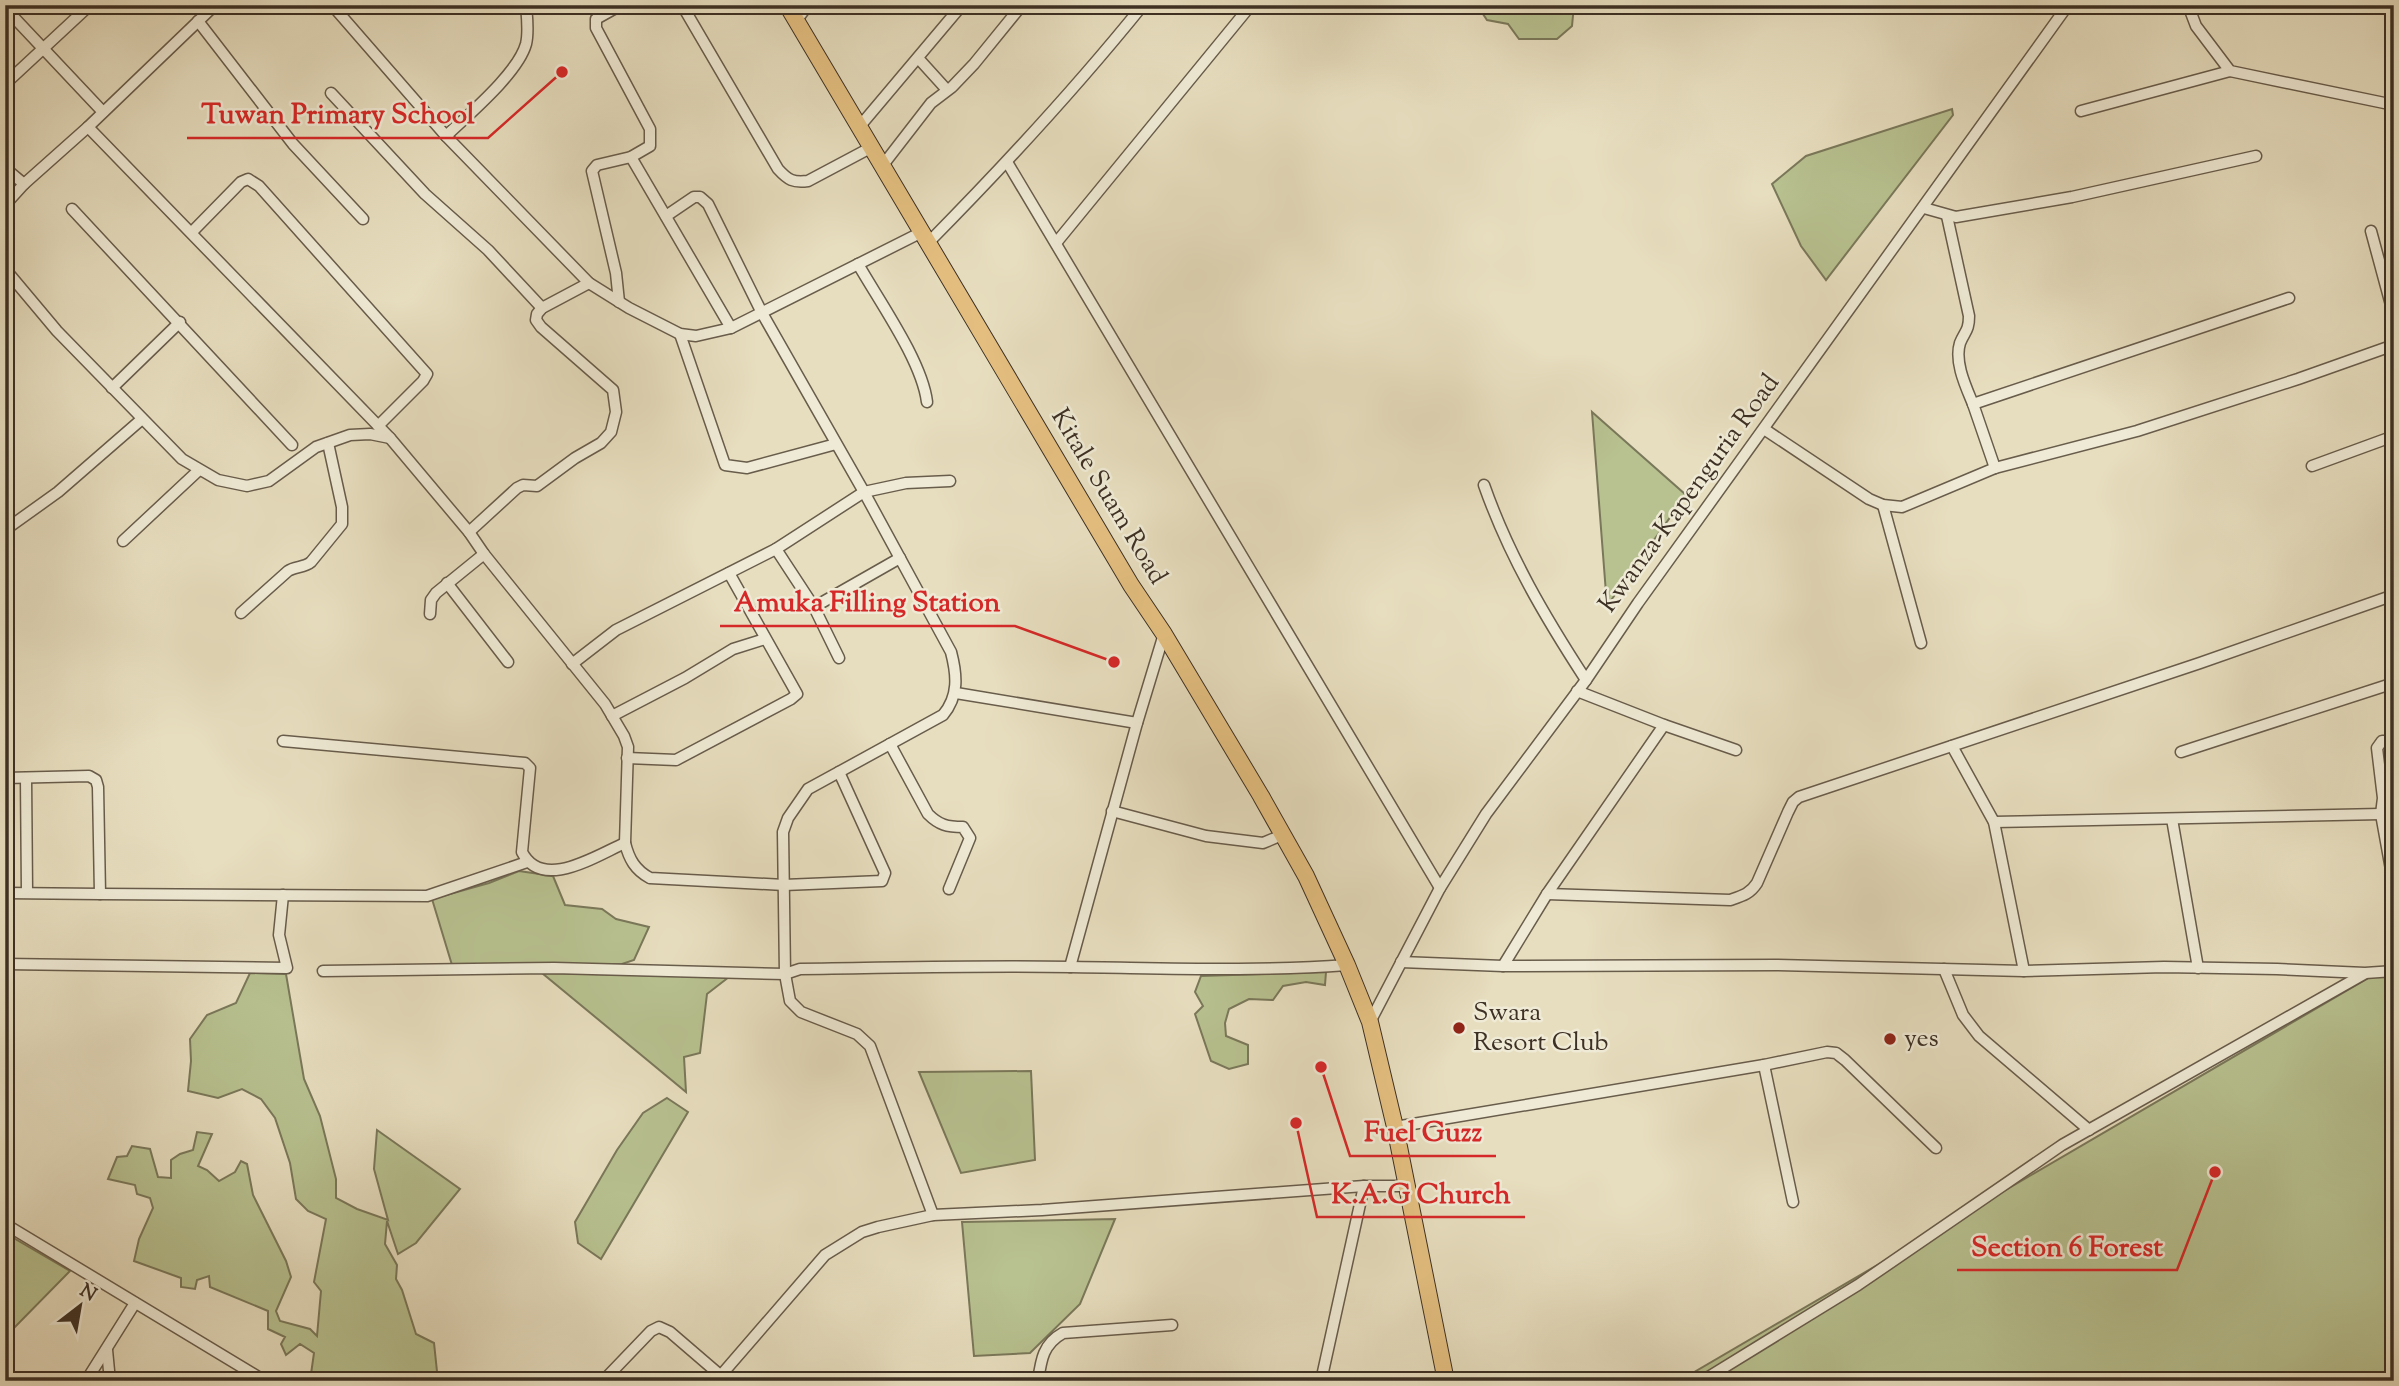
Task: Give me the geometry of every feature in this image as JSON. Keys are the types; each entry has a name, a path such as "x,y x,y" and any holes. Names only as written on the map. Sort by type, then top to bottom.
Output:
{"highway":[{"name":"Kitale Suam Road","path":"787,5 1306,876 1348,965 1370,1022 1395,1127 1446,1381"}],"street":[{"path":"5,84 90,5"},
{"path":"332,5 446,136 589,283 664,327 680,334 696,336 731,328 858,264 925,237 1007,162 1143,5"},
{"path":"446,136 518,61 527,42 526,5"},
{"path":"619,302 616,273 592,171 597,165 631,157 650,146 650,129 594,22 599,16 621,5"},
{"path":"682,5 787,180 796,183 807,181 872,148"},
{"path":"796,21 808,5"},
{"path":"860,126 962,5"},
{"path":"883,165 930,103 974,64 1022,5"},
{"path":"1056,243 1251,5"},
{"name":"Kwanza-Kapenguria Road","path":"1370,1022 1440,888 1486,814 1586,680 1638,603 2068,5"},
{"path":"2188,5 2196,26 2230,71"},
{"path":"5,205 213,6"},
{"path":"5,8 103,112"},
{"path":"198,21 293,144 363,219"},
{"path":"918,58 947,90"},
{"path":"2081,111 2230,71 2394,105"},
{"path":"331,93 425,194 488,250 542,308"},
{"path":"88,127 390,438 469,532 612,716 628,747 625,843 636,868 650,878 784,885 876,883 885,878 885,873 839,772"},
{"path":"1924,208 1956,217 2072,197 2256,156"},
{"path":"631,157 731,328"},
{"path":"1007,162 1440,888"},
{"path":"5,167 24,184"},
{"path":"192,232 241,182 248,179 259,186 427,374 378,425"},
{"path":"666,216 694,197 700,197 708,204 762,313 951,652 956,693 943,715 808,789 788,818 783,832 785,974 790,1001 801,1012 857,1034 870,1046 933,1215"},
{"path":"72,209 292,445"},
{"path":"1947,216 1969,316 1969,329 1960,343 1962,379 1995,468"},
{"path":"2371,231 2394,316"},
{"path":"858,264 915,364 927,402"},
{"path":"5,269 57,331 182,459 218,481 247,486 270,481 316,447 350,435 370,434 390,438"},
{"path":"469,532 517,488 523,485 537,486 601,443 611,432 616,412 613,390 536,320 542,308 589,283"},
{"path":"1973,404 2289,299"},
{"path":"112,388 180,322"},
{"path":"680,334 725,465 747,468 836,444"},
{"path":"1764,429 1869,499 1884,505 1902,507 1995,468 2137,431 2394,345"},
{"path":"5,530 58,492 142,419"},
{"path":"2312,466 2394,436"},
{"path":"241,613 288,571 297,566 307,566 342,524 342,507 328,443"},
{"path":"122,541 199,470"},
{"path":"572,664 617,630 776,549 864,492 906,483 950,481"},
{"path":"1484,485 1498,525 1522,575 1541,611 1586,680"},
{"path":"1884,505 1921,643"},
{"path":"776,549 814,607 839,658"},
{"path":"430,614 431,600 447,583 484,554"},
{"path":"814,607 900,558"},
{"path":"628,758 676,760 797,694 729,573"},
{"path":"447,583 508,663"},
{"path":"1547,894 1730,900 1743,896 1757,883 1788,812 1799,797 2394,595"},
{"path":"1070,967 1164,634"},
{"path":"612,716 685,678 733,649 765,639"},
{"path":"2181,752 2394,683"},
{"path":"1577,691 1736,750"},
{"path":"956,693 1137,723"},
{"path":"1503,966 1547,894 1664,725"},
{"path":"283,741 525,763 530,768 522,852 527,862"},
{"path":"2394,741 2382,741 2377,748 2383,798 2381,814 2394,882"},
{"path":"890,744 928,814 946,827 963,827 970,838 949,888"},
{"path":"1952,746 1994,822 2024,971"},
{"path":"5,778 89,776 96,780 100,894"},
{"path":"26,778 27,892"},
{"path":"1112,811 1206,836 1262,843 1282,835"},
{"path":"1994,822 2381,814"},
{"path":"2172,819 2198,968"},
{"path":"5,893 427,896 527,862 547,870 564,869 625,843"},
{"path":"5,964 288,968 279,935 283,895"},
{"path":"1401,962 1503,966 1777,965 2024,971 2198,968 2365,973 2394,971"},
{"path":"323,971 554,968 785,974 800,969 1070,967 1216,970 1348,965"},
{"path":"1944,969 1963,1015 1979,1036 2090,1130"},
{"path":"1702,1381 1858,1284 2062,1145 2365,973"},
{"path":"1395,1127 1764,1065 1816,1053 1836,1053 1936,1148"},
{"path":"1764,1065 1793,1202"},
{"path":"1321,1381 1364,1186"},
{"path":"603,1381 651,1331 659,1327 670,1332 722,1379 825,1255 862,1232 933,1215 1042,1210 1364,1186 1406,1186"},
{"path":"5,1224 265,1381"},
{"path":"86,1381 135,1303"},
{"path":"1038,1381 1045,1350 1053,1339 1063,1333 1172,1325"},
{"path":"107,1350 110,1381"}],"green space":[{"path":"1477,5 1574,5 1572,26 1557,39 1519,39 1508,24 1487,20"},
{"path":"1952,109 1953,115 1826,280 1801,246 1772,184 1806,156"},
{"path":"1592,412 1686,495 1607,606"},
{"path":"519,871 553,876 565,905 602,909 616,919 649,927 634,960 622,964 452,965 432,899 489,883"},
{"path":"2394,963 2394,1381 1679,1381"},
{"path":"1326,972 1325,985 1306,982 1283,986 1273,1000 1249,999 1229,1009 1225,1023 1226,1036 1248,1045 1248,1064 1229,1069 1211,1061 1195,1014 1203,1006 1195,992 1201,976"},
{"path":"250,973 286,974 304,1079 320,1116 336,1179 336,1198 388,1220 374,1169 377,1130 460,1189 416,1243 398,1254 387,1221 385,1244 397,1265 396,1279 416,1334 434,1343 438,1381 310,1381 314,1353 300,1344 286,1355 281,1344 285,1337 268,1329 268,1311 210,1287 209,1276 197,1280 195,1289 181,1287 181,1278 134,1261 139,1239 153,1208 150,1198 137,1194 135,1185 108,1179 117,1157 127,1156 132,1146 150,1149 158,1177 171,1178 171,1160 193,1150 197,1132 212,1134 198,1166 219,1181 235,1172 241,1161 247,1164 253,1195 286,1261 291,1277 276,1311 280,1321 310,1329 317,1336 321,1291 314,1282 326,1219 308,1211 296,1199 290,1163 275,1118 261,1099 242,1089 218,1098 188,1091 190,1039 207,1015 236,1003"},
{"path":"542,973 729,977 707,994 700,1053 684,1057 686,1092"},
{"path":"1031,1071 1035,1160 961,1173 919,1072"},
{"path":"667,1098 688,1112 601,1259 578,1243 575,1222 617,1150 643,1113"},
{"path":"1115,1219 1080,1304 1030,1353 974,1356 962,1222"},
{"path":"5,1233 70,1271 14,1328 5,1322"}],"place":[{"name":"Tuwan Primary School","path":"562,72"},
{"name":"Amuka Filling Station","path":"1114,662"},
{"name":"Swara Resort Club","path":"1459,1028"},
{"name":"yes","path":"1890,1039"},
{"name":"Fuel Guzz","path":"1321,1067"},
{"name":"K.A.G Church","path":"1296,1123"},
{"name":"Section 6 Forest","path":"2215,1172"}]}
